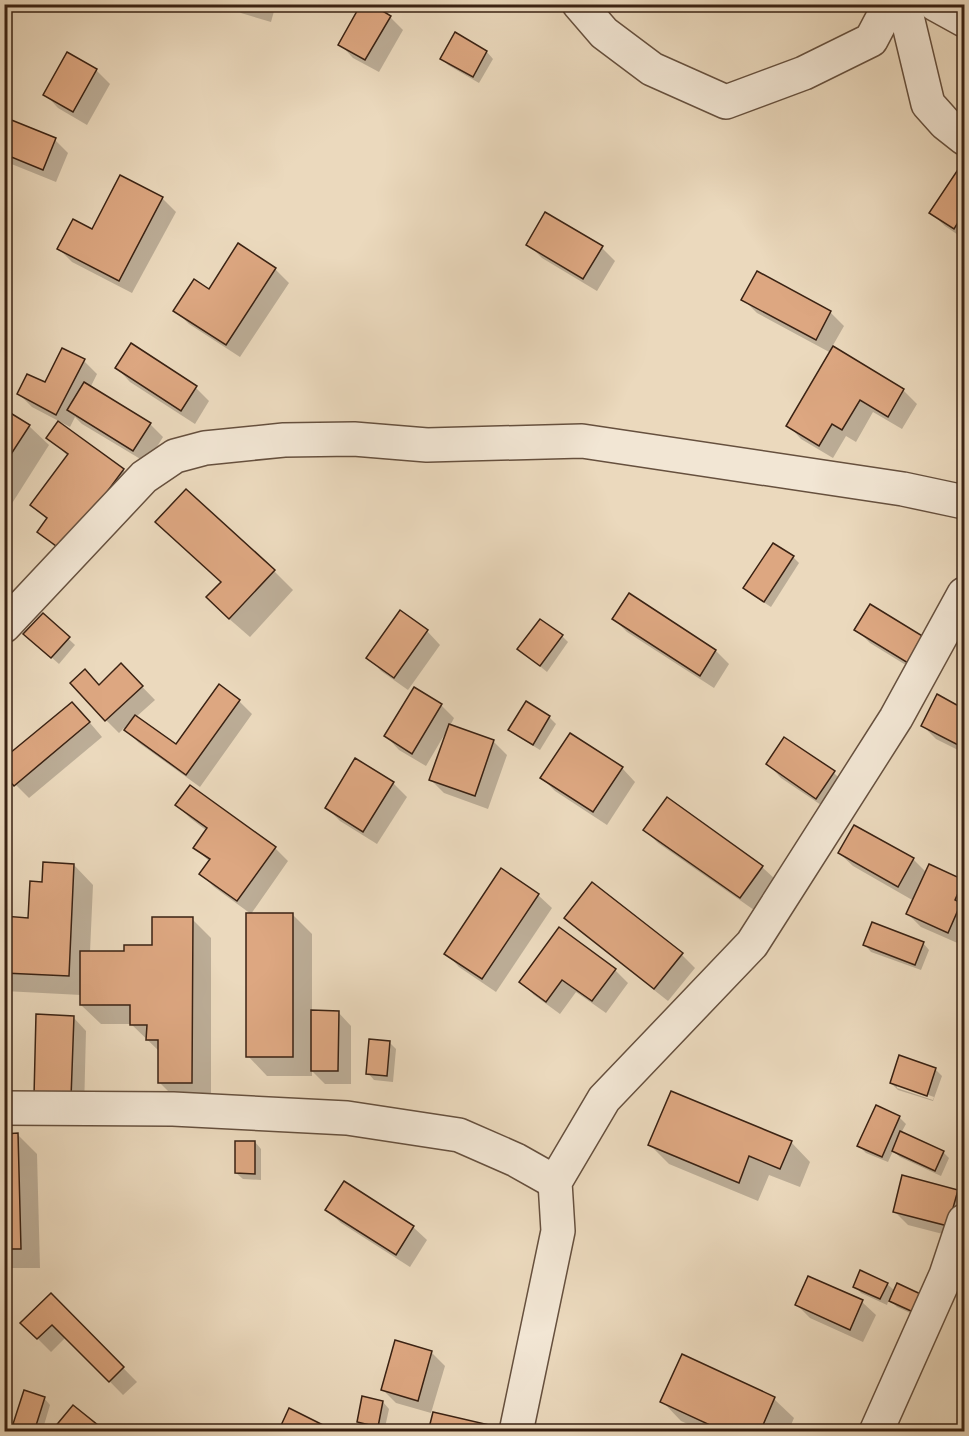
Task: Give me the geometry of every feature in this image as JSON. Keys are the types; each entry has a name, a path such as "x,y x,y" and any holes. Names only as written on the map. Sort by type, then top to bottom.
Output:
{"street":[{"path":"579,4 604,33 652,69 726,102 804,73 871,40 890,4"},
{"path":"904,4 928,104 945,123 964,138"},
{"path":"935,4 964,20"},
{"path":"4,626 144,477 175,456 205,448 284,440 354,439 427,445 582,441 903,489 964,502"},
{"path":"516,1431 558,1231 555,1182 604,1099 752,944 896,718 964,594"},
{"path":"4,1108 173,1109 347,1118 459,1135 516,1160 555,1182"},
{"path":"876,1431 946,1275 964,1221"}],"building":[{"path":"241,4 260,4 258,10"},
{"path":"361,4 371,4 391,16 365,60 338,45"},
{"path":"455,32 487,51 473,77 440,59"},
{"path":"67,52 97,69 73,112 43,95"},
{"path":"4,117 56,138 43,170 4,154"},
{"path":"961,165 964,167 964,213 954,229 929,213"},
{"path":"120,175 163,197 119,281 57,249 73,219 92,229"},
{"path":"545,212 603,246 583,279 526,245"},
{"path":"238,243 276,268 226,345 173,311 194,279 209,289"},
{"path":"757,271 831,311 816,340 741,300"},
{"path":"131,343 197,386 181,411 115,368"},
{"path":"833,346 904,389 888,417 860,400 842,430 832,424 819,446 786,426"},
{"path":"62,348 85,359 56,415 17,394 27,374 45,382"},
{"path":"84,382 151,423 133,451 67,410"},
{"path":"4,409 30,425 4,465"},
{"path":"58,421 124,469 63,551 37,532 47,518 30,505 68,454 46,438"},
{"path":"186,489 275,570 229,619 206,597 221,582 155,522"},
{"path":"773,543 794,556 764,602 743,588"},
{"path":"629,593 716,650 700,676 612,619"},
{"path":"870,604 924,637 908,663 854,630"},
{"path":"400,610 428,630 394,678 366,658"},
{"path":"43,613 70,637 51,658 23,634"},
{"path":"540,619 563,635 540,666 517,649"},
{"path":"121,663 143,686 105,721 70,683 85,669 99,685"},
{"path":"219,684 240,700 186,775 124,730 135,715 176,744"},
{"path":"414,687 442,704 412,754 384,736"},
{"path":"937,694 964,709 964,748 921,726"},
{"path":"526,701 550,716 533,745 508,730"},
{"path":"72,702 90,722 14,786 4,775 4,758"},
{"path":"449,724 494,740 475,796 429,780"},
{"path":"570,733 623,767 593,812 540,778"},
{"path":"784,737 835,771 816,799 766,764"},
{"path":"355,758 394,782 363,832 325,808"},
{"path":"190,785 276,847 237,901 199,874 210,859 193,848 207,828 175,805"},
{"path":"667,797 763,866 740,898 643,830"},
{"path":"854,825 914,858 898,887 838,853"},
{"path":"43,862 74,864 69,976 4,973 4,916 28,918 30,881 42,882"},
{"path":"929,864 964,880 955,900 961,903 948,933 906,914"},
{"path":"501,868 539,894 482,979 444,954"},
{"path":"592,882 683,953 654,989 564,918"},
{"path":"246,913 293,913 293,1057 246,1057"},
{"path":"152,917 193,917 192,1083 158,1083 158,1040 146,1040 147,1025 130,1025 130,1005 80,1005 80,951 124,951 124,945 152,945"},
{"path":"872,922 924,942 915,965 863,945"},
{"path":"559,927 616,969 592,1001 562,980 546,1002 519,982"},
{"path":"311,1010 339,1011 338,1071 311,1071"},
{"path":"36,1014 74,1016 71,1098 34,1096"},
{"path":"369,1039 390,1041 387,1076 366,1074"},
{"path":"899,1055 936,1068 927,1096 890,1083"},
{"path":"671,1091 792,1141 780,1169 749,1156 739,1183 648,1145"},
{"path":"876,1105 900,1116 882,1157 857,1146"},
{"path":"900,1131 944,1151 935,1171 892,1151"},
{"path":"18,1133 21,1249 4,1249 4,1134"},
{"path":"235,1141 255,1141 255,1174 235,1173"},
{"path":"902,1175 958,1190 948,1226 893,1212"},
{"path":"344,1181 414,1226 396,1255 325,1210"},
{"path":"860,1270 888,1283 880,1299 853,1287"},
{"path":"808,1276 863,1300 850,1330 795,1305"},
{"path":"897,1283 929,1298 922,1316 889,1301"},
{"path":"51,1293 124,1367 109,1382 52,1325 37,1339 20,1323"},
{"path":"395,1340 432,1351 418,1401 381,1390"},
{"path":"682,1354 775,1397 760,1432 704,1432 708,1424 660,1402"},
{"path":"24,1390 45,1397 34,1432 13,1424"},
{"path":"362,1396 383,1401 378,1427 357,1422"},
{"path":"73,1405 99,1426 95,1432 58,1432 54,1428"},
{"path":"289,1408 337,1432 278,1432"},
{"path":"433,1412 498,1427 497,1432 428,1432"}]}
